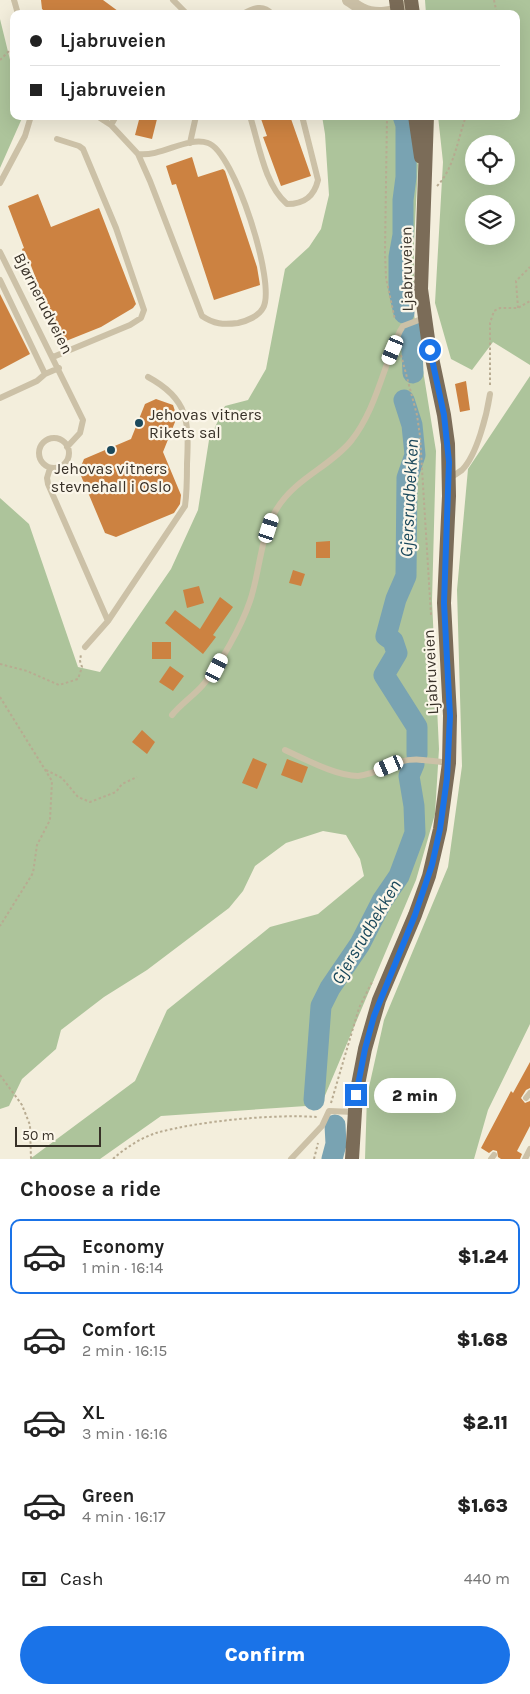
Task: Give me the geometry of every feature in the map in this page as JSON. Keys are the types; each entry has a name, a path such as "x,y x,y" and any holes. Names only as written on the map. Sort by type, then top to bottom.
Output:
{"main road":[{"name":"Ljabruveien","path":"416,120 424,172"},
{"name":"Ljabruveien","path":"352,1159 354,1112 362,1065 374,1016 421,899 435,854 443,815 449,763 450,716 444,603 449,478 448,444 424,318 421,271 424,172 428,138 427,120"}],"street":[{"path":"353,1 363,10"},
{"path":"397,8 411,4"}],"lane":[{"path":"173,0 183,10"},
{"path":"251,10 264,8 267,10"},
{"path":"0,184 25,136 30,120"},
{"path":"103,120 138,154 202,316 212,323 226,325 242,322 257,315 264,307 267,296 266,277 256,238 240,192 224,158 213,145 207,142 190,143 149,155 138,154"},
{"path":"110,125 113,120"},
{"path":"190,143 195,120"},
{"path":"251,120 269,176 280,198 287,204 303,202 311,196 316,189 318,180 303,120"},
{"path":"54,357 130,325 141,318 144,310 119,236 83,149 57,139"},
{"name":"Bjørnerudveien","path":"0,252 54,357 83,420 80,433 67,447"},
{"path":"0,280 45,374"},
{"path":"172,715 202,686 217,668 243,620 255,586 269,528 278,507 303,479 351,441 376,395 403,326 424,318"},
{"path":"0,398 37,381 45,374 59,368"},
{"path":"86,647 108,621 169,529 180,516 186,499 188,431 185,415 178,401 170,392 148,376"},
{"path":"449,478 467,465 481,432 490,394"},
{"path":"50,438 57,438 67,447 68,457 58,467 50,468 42,463 39,449 43,442 50,438"},
{"path":"50,468 47,478 48,484 108,621"},
{"path":"285,750 328,768 355,776 376,772 408,760 422,759 449,763"},
{"path":"291,1159 322,1126 330,1111 354,1112"},
{"path":"525,1159 530,1149"}],"path":[{"path":"0,60 10,50"},
{"path":"387,120 386,278 419,431 431,617"},
{"path":"424,192 431,190 443,180 465,120"},
{"path":"518,308 516,281 530,266"},
{"path":"490,394 490,323 494,311 500,308 518,308 530,301"},
{"path":"0,664 27,671 59,685 65,685 78,680 82,667 80,661 81,654 86,647"},
{"path":"0,697 52,782 50,820 36,846 33,873 0,926"},
{"path":"45,769 62,778 78,796 90,802 116,792 122,784 137,777"},
{"path":"330,1111 359,1008 374,978"},
{"path":"0,1075 22,1105 30,1125 31,1159"},
{"path":"113,1159 129,1147 150,1136 194,1126 262,1119 311,1117 326,1119"}],"green space":[{"path":"425,0 530,0 530,365 493,342 472,370 451,359 435,303 443,162 438,120 520,120 520,10 426,10"},
{"path":"0,19 10,60 10,120 21,120 0,168"},
{"path":"323,120 410,120 418,165 414,243 414,314 436,451 432,601 439,749 435,814 416,880 321,1105 161,1116 100,1159 30,1159 135,1081 167,1010 270,927 318,914 364,876 360,859 346,835 323,831 286,843 255,866 243,891 229,908 147,970 104,997 61,1030 56,1049 22,1079 9,1106 0,1109 0,498 29,524 78,667 100,672 171,569 198,510 209,440 225,406 248,400 266,369 285,269 309,247 321,229 329,195"},
{"path":"530,376 530,1024 488,1110 474,1159 365,1159 367,1096 384,1020 448,867 462,766 457,590 468,469"}],"building":[{"path":"41,0 103,0 117,10 43,10"},
{"path":"139,120 157,120 152,139 135,135"},
{"path":"261,120 291,120 311,176 281,186 263,137 267,136"},
{"path":"192,157 198,177 223,169 225,171 257,267 260,285 214,300 176,184 172,185 166,166"},
{"path":"38,194 51,227 99,208 136,304 133,308 101,327 61,343 28,258 25,259 22,249 24,248 8,206"},
{"path":"0,294 30,354 0,370"},
{"path":"466,381 470,410 460,412 455,384"},
{"path":"156,399 173,405 177,417 163,452 181,495 180,504 174,513 116,537 105,533 79,471 84,459 131,439 145,404"},
{"path":"330,541 330,558 316,558 316,542"},
{"path":"293,570 305,574 301,586 289,583"},
{"path":"199,586 204,603 187,608 183,590"},
{"path":"220,597 233,607 213,635 216,637 203,654 165,623 175,610 200,629"},
{"path":"152,642 171,642 171,659 152,659"},
{"path":"170,666 184,676 173,691 159,682"},
{"path":"142,730 155,742 147,754 132,742"},
{"path":"253,758 267,764 257,789 242,783"},
{"path":"287,759 308,767 302,783 281,775"},
{"path":"530,1062 530,1088 526,1090 521,1098 525,1103 530,1101 530,1126 517,1151 522,1154 520,1159 501,1159 498,1157 497,1151 493,1150 489,1153 481,1148 511,1091 513,1093"}],"waterway":[{"name":"Gjersrudbekken","path":"404,120 406,125 406,177 403,200 403,235 399,257 399,291 404,313"},
{"name":"Gjersrudbekken","path":"411,329 413,373"},
{"name":"Gjersrudbekken","path":"404,400 412,425 415,455 407,478 406,576 396,599 386,636 393,641 397,653 384,675 417,727 417,755"},
{"name":"Gjersrudbekken","path":"314,1100 321,1006 330,988 360,944 382,901 399,876 415,833 414,806 409,776 414,764"},
{"name":"Gjersrudbekken","path":"332,1159 336,1144 335,1125"}],"place":[{"name":"Jehovas vitners Rikets sal","path":"139,423"},
{"name":"Jehovas vitners stevnehall i Oslo","path":"111,450"}],"route":[{"path":"356,1095 374,1016 415,915 432,865 445,801 450,739 444,621 444,564 449,462 444,415 430,350"}]}
